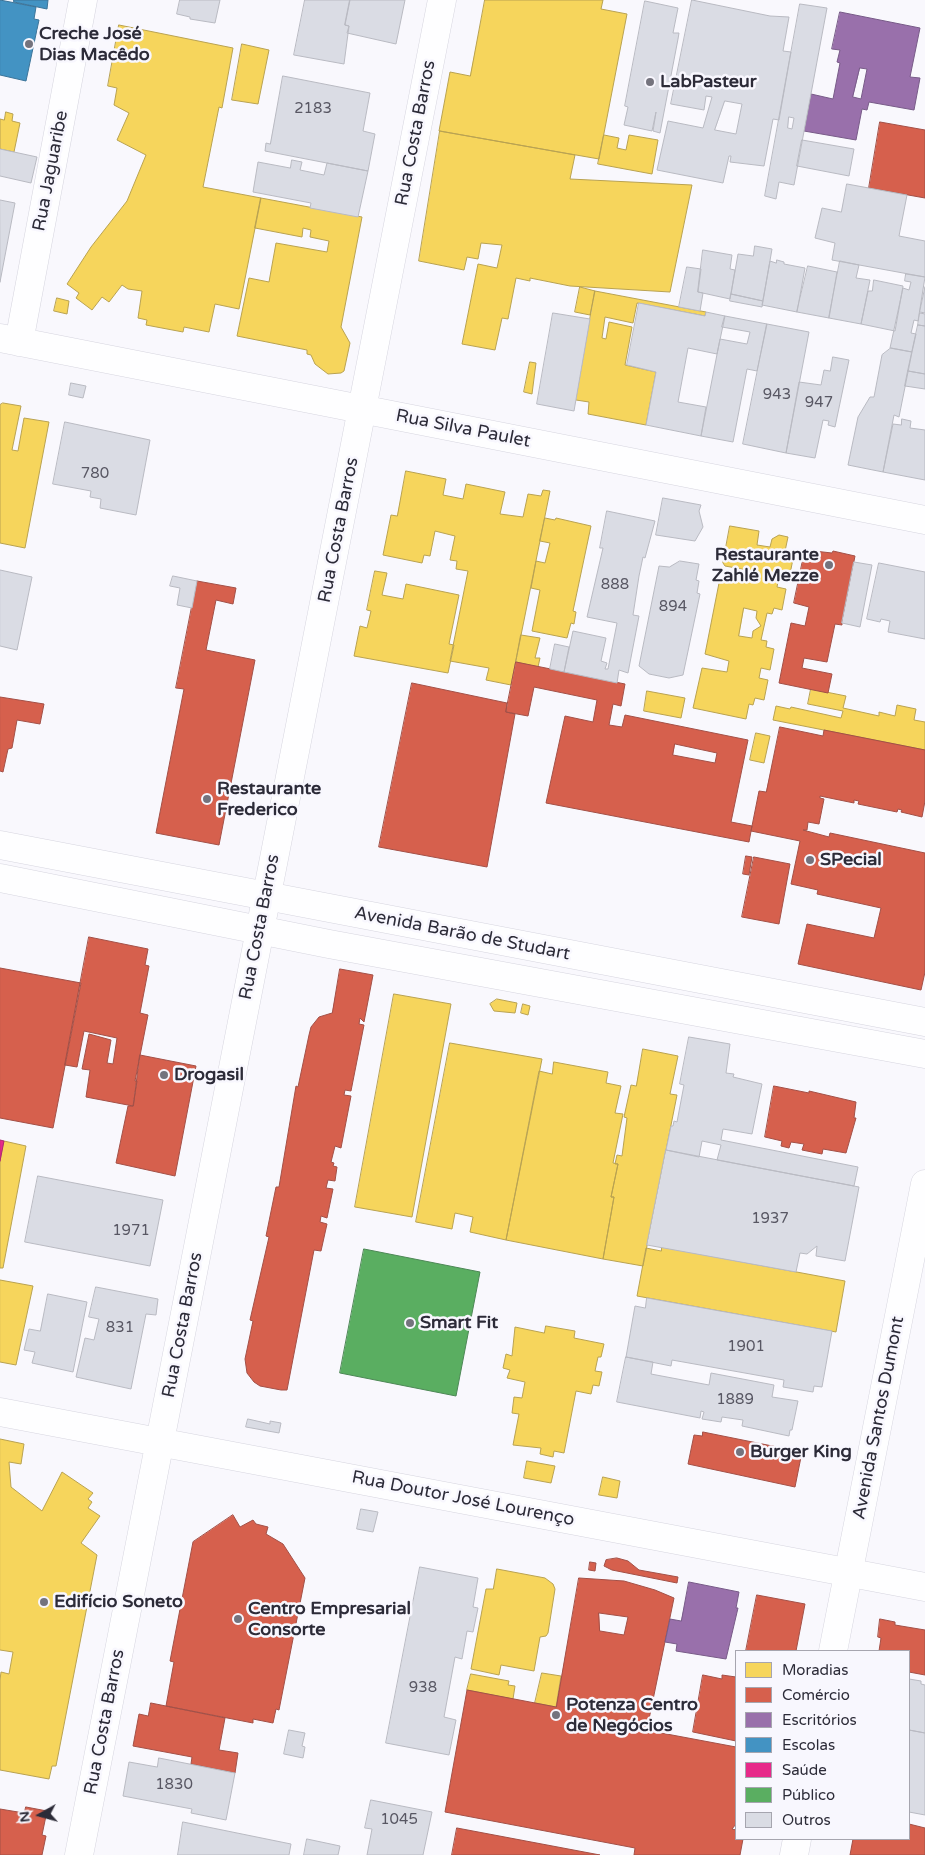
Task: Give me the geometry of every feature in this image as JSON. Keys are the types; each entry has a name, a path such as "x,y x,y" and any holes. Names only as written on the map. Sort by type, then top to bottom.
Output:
{"street":[{"name":"Rua Jaguaribe","path":"9,340 83,0"},
{"name":"Rua Costa Barros","path":"79,1855 442,0"},
{"name":"Rua Silva Paulet","path":"9,340 925,520"},
{"name":"Avenida Barão de Studart","path":"0,845 925,1022"},
{"name":"Avenida Barão de Studart","path":"0,878 259,930 925,1054"},
{"name":"Avenida Santos Dumont","path":"833,1650 925,1184"},
{"name":"Rua Doutor José Lourenço","path":"0,1412 925,1587"},
{"path":"794,1855 797,1840"}],"building: Moradias":[{"path":"485,0 603,0 601,9 627,14 599,159 439,131 450,72 470,76"},
{"path":"119,25 233,48 222,108 219,107 203,187 261,198 239,309 215,304 209,332 184,327 183,332 146,325 147,320 138,318 142,291 128,289 122,285 109,302 102,297 92,310 76,298 79,293 67,284 91,247 127,201 146,155 117,140 129,113 114,105 117,88 108,86"},
{"path":"242,44 269,50 258,104 232,100"},
{"path":"6,112 13,114 12,121 20,123 14,152 0,149 0,119 4,120"},
{"path":"440,131 575,155 570,179 692,185 670,292 570,286 530,278 530,281 516,278 508,319 502,318 495,350 462,344 478,264 497,268 502,245 481,243 478,259 467,257 464,270 419,261"},
{"path":"604,135 619,138 617,148 626,150 629,135 658,140 652,174 598,164"},
{"path":"261,198 362,217 341,327 350,343 344,371 341,373 328,374 315,364 311,355 307,354 307,350 237,336 249,278 269,282 276,243 327,252 329,241 310,237 311,230 303,228 302,237 255,228"},
{"path":"580,287 595,291 590,315 575,312"},
{"path":"595,291 706,312 705,316 637,303 633,323 605,317 602,338 606,339 609,322 632,327 625,365 656,372 646,425 588,414 589,402 576,400"},
{"path":"57,298 69,301 67,314 54,311"},
{"path":"530,362 536,363 532,394 524,392"},
{"path":"3,403 21,406 12,450 18,451 24,418 49,422 25,548 0,543 0,405"},
{"path":"406,471 446,479 443,495 463,499 466,484 505,492 500,514 523,517 528,494 541,496 543,490 550,491 511,685 486,680 489,668 450,661 468,571 456,569 457,561 450,560 455,536 435,531 430,556 424,555 422,563 383,555 391,515 397,516"},
{"path":"545,518 555,520 556,518 591,526 573,611 576,612 574,624 571,623 567,638 532,631 540,590 531,588 536,561 545,563 550,543 540,541"},
{"path":"730,526 759,531 757,545 770,547 772,539 779,535 788,537 784,556 793,559 789,579 779,577 777,587 786,589 782,610 774,608 772,614 767,613 761,640 767,641 766,647 774,649 770,670 761,668 759,678 768,680 764,700 755,698 753,705 749,704 746,719 693,708 702,668 727,672 729,661 705,654 720,578 745,581 747,570 725,566 723,563","holes":["744,608 757,611 756,618 761,626 753,631 752,638 739,636"]},
{"path":"375,571 387,573 382,595 403,599 406,584 459,595 449,644 454,645 448,673 354,656 360,626 367,628 371,611 367,610"},
{"path":"521,635 540,638 535,658 540,658 538,667 516,662"},
{"path":"811,689 846,696 843,708 879,716 879,712 895,716 897,705 916,709 914,720 925,722 925,750 773,720 776,706 790,709 791,707 841,718 843,711 808,704"},
{"path":"647,691 685,698 681,718 644,711"},
{"path":"756,733 770,736 764,763 750,760"},
{"path":"394,994 451,1004 412,1217 355,1207"},
{"path":"497,999 517,1003 515,1013 494,1011 490,1004"},
{"path":"523,1004 530,1006 528,1015 521,1013"},
{"path":"450,1043 542,1059 506,1240 470,1232 473,1217 455,1213 452,1229 416,1222"},
{"path":"643,1049 678,1056 670,1094 677,1095 643,1266 603,1259 614,1197 611,1197 618,1164 615,1164 617,1155 622,1156 627,1118 624,1117 631,1085 636,1086"},
{"path":"554,1062 608,1072 606,1083 621,1086 615,1113 623,1114 613,1163 618,1164 611,1197 614,1197 603,1259 506,1240 539,1071 552,1074"},
{"path":"4,1141 26,1146 3,1268 0,1268 0,1161"},
{"path":"662,1247 845,1281 836,1332 637,1296 646,1248 661,1251"},
{"path":"0,1280 33,1286 16,1365 0,1362"},
{"path":"546,1326 575,1331 574,1338 604,1344 601,1357 598,1357 595,1371 602,1372 599,1386 593,1385 591,1394 576,1391 564,1453 554,1451 553,1457 540,1454 541,1448 513,1445 519,1414 512,1413 514,1397 522,1398 525,1382 507,1378 510,1370 503,1368 506,1354 512,1356 515,1327 544,1333"},
{"name":"Edifício Soneto","path":"0,1439 24,1444 21,1464 9,1462 11,1487 42,1511 62,1472 93,1493 88,1499 92,1502 88,1508 100,1516 81,1543 97,1555 56,1766 52,1766 49,1779 0,1770 0,1680 1,1672 9,1674 13,1652 0,1650"},
{"path":"527,1461 555,1466 551,1483 524,1478"},
{"path":"603,1477 620,1481 617,1498 599,1495"},
{"path":"497,1569 545,1578 553,1584 555,1589 548,1633 546,1636 540,1637 534,1671 501,1665 499,1675 471,1669 486,1589 493,1589"},
{"path":"542,1673 561,1676 556,1707 535,1703"},
{"path":"471,1674 509,1681 508,1685 515,1686 513,1699 467,1690"}],"building: Comércio":[{"path":"880,122 925,130 925,198 869,188"},
{"path":"805,550 832,553 833,551 855,556 842,625 835,624 827,662 804,658 802,668 832,674 828,693 779,683 791,623 805,626 809,607 794,603"},
{"path":"197,581 236,588 233,604 216,600 206,650 255,660 219,845 156,833 184,689 176,688"},
{"path":"516,662 625,684 621,706 613,704 609,725 622,727 625,715 748,740 731,822 752,826 749,842 546,803 565,716 593,722 597,700 534,687 528,716 506,712","holes":["675,744 717,753 715,763 673,755"]},
{"path":"412,683 507,703 506,712 515,714 487,867 379,847"},
{"path":"0,697 44,704 40,724 17,720 12,748 8,749 3,772 0,771"},
{"path":"780,727 823,736 824,730 925,750 925,801 922,817 901,812 902,810 898,809 897,812 858,804 859,801 854,800 854,803 820,796 820,798 824,799 819,824 808,822 807,830 803,830 829,837 830,833 925,853 925,972 921,990 798,964 807,924 874,938 881,908 817,894 818,890 791,884 800,841 751,831 759,791 766,792"},
{"path":"746,856 752,857 749,875 743,874"},
{"path":"754,857 790,864 779,924 742,917"},
{"path":"89,937 148,949 145,965 149,966 140,1013 148,1015 135,1081 137,1081 133,1106 86,1097 90,1070 82,1069 89,1034 111,1040 107,1063 113,1064 117,1038 84,1031 77,1067 65,1065"},
{"path":"0,968 81,983 53,1128 0,1118"},
{"path":"340,969 373,975 364,1022 360,1018 359,1024 364,1025 351,1091 345,1090 344,1095 351,1096 341,1148 335,1146 331,1162 334,1163 333,1166 337,1167 335,1181 328,1180 326,1188 333,1189 327,1218 321,1216 320,1222 327,1224 321,1251 314,1250 287,1390 281,1390 260,1386 247,1373 245,1359 253,1321 250,1320 269,1237 266,1236 276,1187 279,1187 296,1086 298,1087 311,1027 319,1017 332,1013"},
{"path":"140,1055 196,1066 175,1176 116,1163 128,1106 133,1106"},
{"path":"774,1086 809,1093 809,1091 856,1102 854,1118 856,1118 846,1153 823,1149 822,1154 802,1150 804,1144 791,1142 789,1148 781,1146 782,1141 765,1137"},
{"path":"703,1432 802,1452 795,1487 688,1464 694,1435 702,1436"},
{"name":"Centro Empresarial Consorte","path":"233,1515 240,1527 253,1520 256,1524 268,1527 266,1534 283,1544 305,1578 279,1710 276,1709 273,1723 253,1719 253,1723 166,1706 174,1662 170,1661 193,1542"},
{"path":"617,1558 628,1561 639,1570 678,1577 677,1583 612,1570 604,1566 606,1560"},
{"path":"590,1562 596,1563 595,1571 589,1570"},
{"name":"Potenza Centro de Negócios","path":"579,1578 624,1581 674,1598 648,1724 657,1725 656,1732 735,1747 735,1825 732,1829 735,1830 735,1840 743,1840 740,1855 634,1855 635,1848 445,1812 467,1690 556,1707","holes":["599,1613 628,1617 624,1635 600,1631"]},
{"path":"757,1595 805,1604 796,1650 746,1650"},
{"path":"880,1619 895,1622 895,1625 925,1630 925,1675 910,1672 910,1650 879,1650 881,1638 878,1637"},
{"path":"703,1675 722,1679 722,1675 735,1677 735,1741 693,1732"},
{"path":"151,1703 225,1718 219,1750 238,1753 235,1773 191,1764 192,1757 133,1746 139,1714 148,1716"},
{"path":"26,1807 47,1811 42,1835 46,1836 42,1855 0,1855 0,1809 24,1813"},
{"path":"910,1824 925,1828 925,1855 850,1855 853,1840 910,1840"},
{"path":"457,1828 600,1855 452,1855"}],"building: Escritórios":[{"path":"840,12 920,28 910,77 920,78 914,110 869,102 867,110 862,109 856,140 804,131 811,94 833,99 840,63 837,62 840,50 832,49","holes":["860,68 867,69 861,99 853,97"]},
{"path":"689,1582 739,1592 736,1608 738,1608 726,1659 676,1651 677,1644 665,1642 670,1619 681,1621"}],"building: Escolas":[{"path":"0,0 36,7 34,19 39,20 26,81 0,75"},
{"path":"14,0 48,0 47,9 14,2"}],"building: Saúde":[{"path":"0,1140 4,1141 0,1161"}],"building: Público":[{"name":"Smart Fit","path":"364,1249 480,1272 456,1396 340,1373"}],"building: Outros":[{"path":"180,0 220,0 215,23 190,19 190,17 177,14"},
{"path":"305,0 350,0 345,25 349,26 344,64 294,55"},
{"path":"350,0 405,0 396,44 347,33 349,26 345,25"},
{"path":"692,0 770,16 789,17 783,51 791,52 779,120 773,119 764,166 730,162 731,156 729,156 723,183 657,170 668,121 703,128 712,97 706,96 704,110 671,104","holes":["725,101 742,104 736,134 715,130"]},
{"name":"LabPasteur","path":"645,1 678,8 673,33 679,33 660,133 653,131 656,112 652,131 624,125 628,107 625,106"},
{"path":"800,4 827,8 794,185 779,182 776,199 765,196","holes":["789,117 794,118 792,129 788,128"]},
{"path":"283,76 370,93 363,131 375,134 368,171 265,151 266,143 270,144"},
{"path":"802,140 854,149 849,176 797,166"},
{"path":"0,149 37,157 31,183 0,176"},
{"path":"292,160 302,162 300,170 324,175 327,163 368,171 358,217 310,208 311,203 253,192 258,162 290,168"},
{"path":"847,184 907,195 899,236 925,241 925,277 832,260 835,243 815,238 822,208 841,212"},
{"path":"0,200 15,203 0,282"},
{"path":"755,246 772,249 763,301 731,294 738,254 753,256"},
{"path":"703,250 732,255 730,269 735,270 730,299 698,292"},
{"path":"777,260 784,262 784,264 805,268 797,312 762,305 770,261 776,263"},
{"path":"840,261 859,265 856,278 870,280 861,324 829,318"},
{"path":"808,266 837,272 829,318 797,312"},
{"path":"687,267 701,269 698,292 703,293 700,311 679,307"},
{"path":"906,274 925,277 918,321 914,320 911,333 916,334 912,352 890,348 903,288 909,290 911,282 905,281"},
{"path":"874,280 903,286 895,331 861,324 868,291 872,291"},
{"path":"925,287 925,313 920,312"},
{"path":"731,294 763,301 762,307 730,301"},
{"path":"639,303 705,316 706,312 725,316 717,354 688,348 678,402 706,407 701,436 646,425 656,372 627,365"},
{"path":"553,313 590,319 574,411 537,404"},
{"path":"920,313 925,314 925,326 918,325"},
{"path":"725,316 767,324 757,371 747,369 733,442 701,436 720,339 747,344 750,332 722,327"},
{"path":"767,324 809,332 786,453 743,444"},
{"path":"918,325 925,326 925,374 908,371"},
{"path":"891,348 912,352 899,417 894,415 883,472 848,465 858,417 870,397 874,397 882,355"},
{"path":"833,357 849,360 835,427 828,425 829,421 823,420 815,458 786,453 799,382 821,385 824,370 830,371"},
{"path":"908,371 925,374 925,389 905,386"},
{"path":"71,383 86,386 83,398 69,395"},
{"path":"902,419 911,421 910,428 925,430 925,480 883,472 893,424 901,425"},
{"path":"65,422 150,440 136,515 100,508 101,499 90,497 91,491 53,484"},
{"path":"663,498 701,505 699,511 703,527 695,541 656,535"},
{"path":"607,511 655,521 639,576 633,615 639,616 628,673 619,670 617,683 564,672 573,631 606,638 601,661 607,663 605,669 608,669 617,623 587,617 603,548 600,548"},
{"path":"680,561 699,564 696,580 699,581 697,593 700,594 683,675 669,678 649,674 639,666 659,566 669,567"},
{"path":"854,562 872,565 860,627 842,623"},
{"path":"879,563 925,572 925,639 888,632 890,621 881,619 880,622 867,619"},
{"path":"0,570 32,577 17,650 0,646"},
{"path":"173,576 197,581 192,608 177,605 180,588 170,586"},
{"path":"555,644 569,647 564,672 550,669"},
{"path":"689,1037 730,1044 726,1073 734,1074 733,1077 762,1084 752,1134 723,1129 721,1140 858,1167 854,1186 717,1160 721,1145 702,1141 699,1157 666,1150 671,1126 673,1126 674,1121 677,1122 684,1085 680,1084"},
{"path":"666,1150 859,1187 845,1261 816,1256 817,1246 807,1254 800,1253 796,1272 647,1245"},
{"path":"38,1176 163,1200 150,1266 25,1242"},
{"path":"96,1287 158,1299 156,1315 146,1314 131,1389 76,1377 85,1338 94,1340 99,1319 89,1317"},
{"path":"48,1294 87,1302 73,1372 32,1363 35,1352 24,1350 29,1329 40,1331"},
{"path":"647,1298 832,1331 822,1387 814,1386 813,1392 783,1387 784,1380 672,1360 671,1366 626,1357 635,1306 645,1308"},
{"path":"626,1357 653,1362 651,1374 709,1385 711,1373 774,1385 772,1397 798,1401 792,1430 790,1430 789,1436 742,1426 743,1420 722,1417 721,1422 702,1419 704,1412 701,1411 700,1418 617,1402"},
{"path":"248,1419 270,1424 270,1421 281,1423 279,1433 246,1427"},
{"path":"361,1509 378,1512 373,1532 357,1529"},
{"path":"420,1567 478,1578 473,1607 478,1608 473,1632 467,1631 462,1659 455,1657 444,1717 456,1720 449,1755 386,1743"},
{"path":"910,1679 921,1681 921,1684 925,1685 925,1733 910,1730"},
{"path":"289,1730 305,1733 302,1746 305,1747 303,1758 284,1754"},
{"path":"910,1730 925,1733 925,1815 910,1812"},
{"path":"159,1758 235,1773 226,1820 191,1813 192,1809 123,1796 129,1762 157,1767"},
{"path":"371,1800 432,1812 423,1855 367,1855 372,1829 365,1828"},
{"path":"183,1822 291,1844 289,1855 178,1855"},
{"path":"307,1839 340,1846 338,1855 304,1855"}],"place":[{"name":"Creche José Dias Macêdo","path":"29,44"},
{"name":"LabPasteur","path":"650,82"},
{"name":"Restaurante Zahlé Mezze","path":"829,565"},
{"name":"Restaurante Frederico","path":"207,799"},
{"name":"SPecial","path":"810,860"},
{"name":"Drogasil","path":"164,1075"},
{"name":"Smart Fit","path":"410,1323"},
{"name":"Burger King","path":"740,1452"},
{"name":"Edifício Soneto","path":"44,1602"},
{"name":"Centro Empresarial Consorte","path":"238,1619"},
{"name":"Potenza Centro de Negócios","path":"556,1715"}]}
